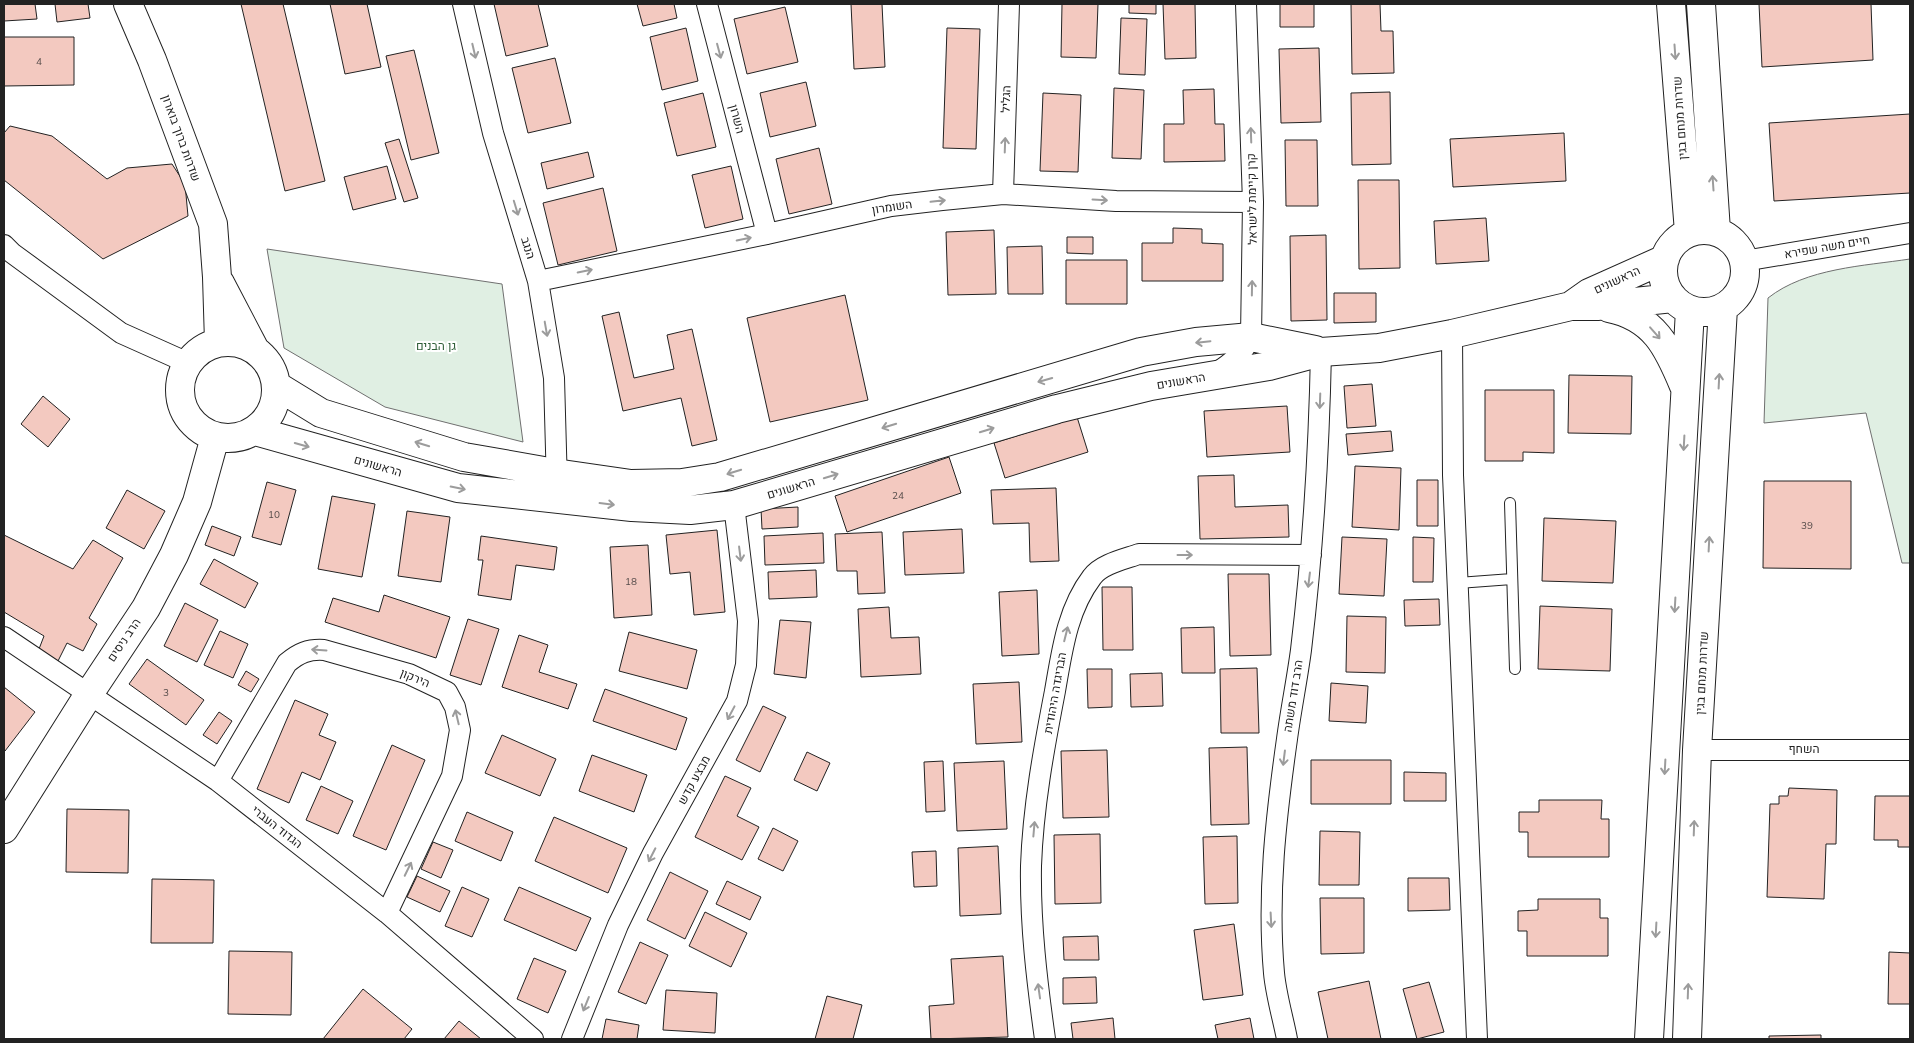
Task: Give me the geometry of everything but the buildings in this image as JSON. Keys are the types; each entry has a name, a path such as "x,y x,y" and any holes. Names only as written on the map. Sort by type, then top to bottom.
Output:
{"street":[{"name":"שדרות ברוך בוארון","path":"128,4 152,60 213,224 218,277 219,342"},
{"name":"הנגב","path":"463,4 493,133 538,281 554,378 557,486"},
{"name":"השרון","path":"707,4 767,234"},
{"name":"הגליל","path":"1003,194 1009,4"},
{"name":"קרן קיימת לישראל","path":"1246,4 1254,202 1251,337"},
{"name":"שדרות מנחם בגין","path":"1671,4 1689,232"},
{"path":"1701,4 1716,231"},
{"name":"השומרון","path":"538,281 767,234 891,206 1003,194 1116,201 1254,202"},
{"path":"1650,1039 1687,394 1688,332 1682,304 1664,280 1666,259 1671,247 1679,238 1689,232 1702,230 1716,231 1729,238 1739,248 1744,261 1745,275 1741,288 1734,300 1723,308 1712,312 1701,312 1682,304"},
{"name":"חיים משה שפירא","path":"1744,261 1910,232"},
{"path":"4,245 121,333 188,364"},
{"name":"הראשונים","path":"1584,306 1588,293 1666,259"},
{"name":"שדרות ברוך בוארון","path":"218,277 254,348"},
{"name":"הראשונים","path":"277,386 321,413 557,486 632,507 690,510 734,505 1057,409 1151,386 1269,366 1321,352 1379,348 1584,306 1682,304"},
{"path":"1584,306 1626,311 1642,320 1653,330 1672,358 1687,394"},
{"name":"שדרות מנחם בגין","path":"1687,1039 1697,750 1723,308"},
{"path":"1452,334 1453,475 1477,1039"},
{"path":"1210,376 1231,364 1244,351 1251,337"},
{"name":"הראשונים","path":"255,431 458,488 682,483 720,476 1142,352 1196,342 1251,337 1321,352"},
{"path":"219,342 237,342 254,348 265,358 273,371 277,386 275,404 267,419 255,431 236,438 216,437 198,428 185,414 181,401 182,375 188,364 196,354 207,346 219,342"},
{"name":"הרב דוד משתה","path":"1287,1039 1274,975 1270,909 1276,826 1300,652 1311,555 1319,445 1321,352"},
{"name":"הרב ניסים","path":"4,829 146,608 198,502 216,437"},
{"name":"מבצע קדש","path":"572,1039 627,907 653,853 738,700 746,665 748,621 734,505"},
{"name":"הבריגדה היהודית","path":"1045,1039 1032,920 1031,866 1037,792 1053,700 1066,630 1081,595 1093,575 1115,562 1139,554 1311,555"},
{"name":"הגדוד העברי","path":"4,637 218,781 387,913 534,1039"},
{"name":"הירקון","path":"218,781 287,663 297,654 310,650 324,650 409,674 447,692 455,707 460,730 452,776 387,913"},
{"name":"השחף","path":"1697,750 1910,750"}],"lane":[{"path":"1510,503 1515,669"},
{"path":"1458,583 1512,579"}],"green space":[{"name":"גן הבנים","path":"267,249 502,284 523,442 385,407 284,348"},
{"path":"1910,259 1910,563 1902,563 1866,413 1764,423 1768,298 1783,288 1818,274"}]}
